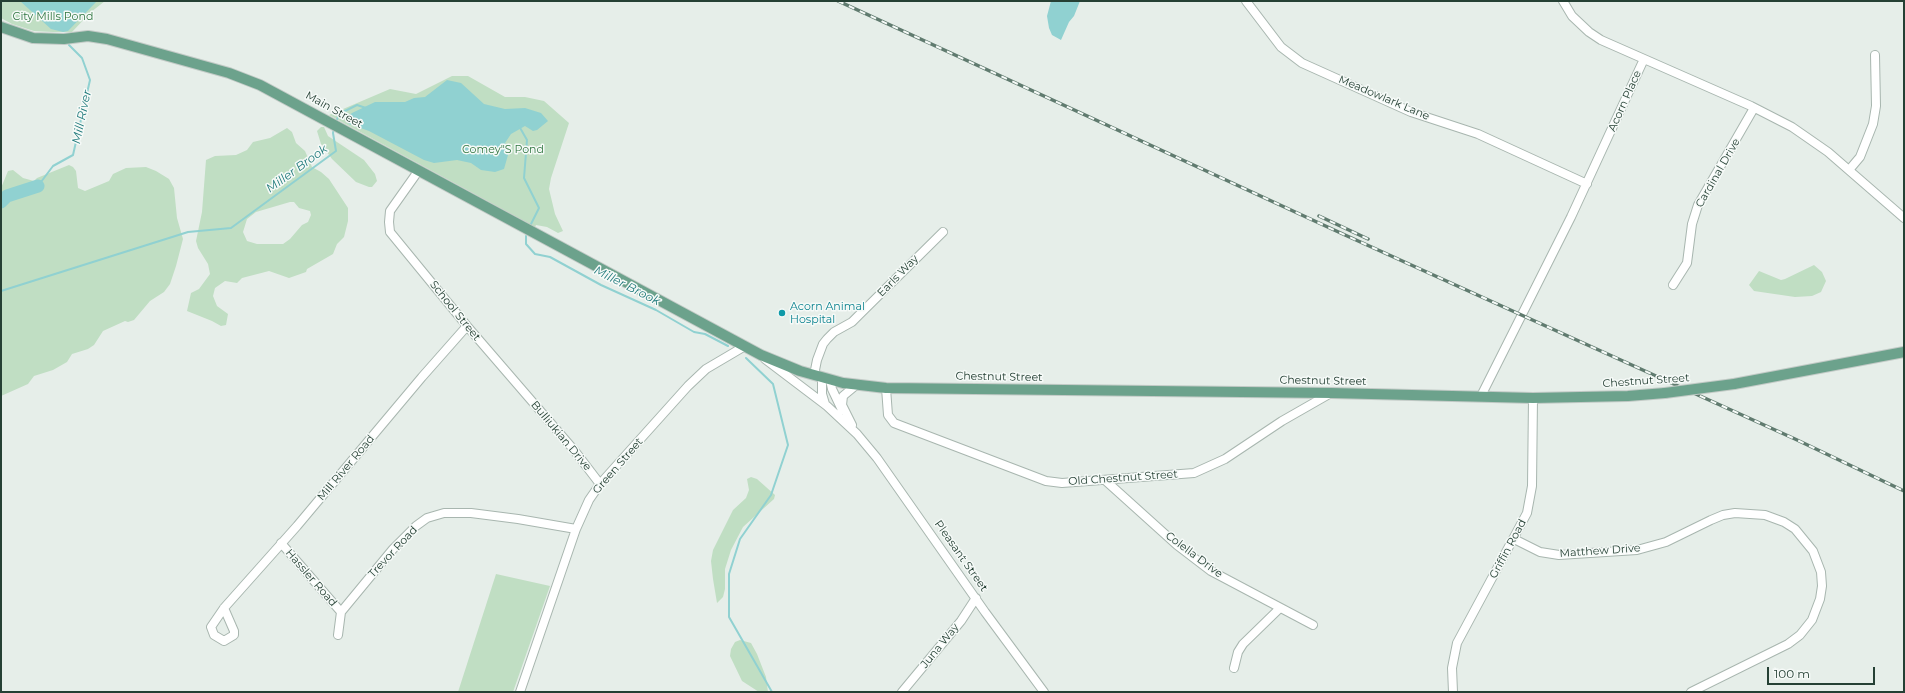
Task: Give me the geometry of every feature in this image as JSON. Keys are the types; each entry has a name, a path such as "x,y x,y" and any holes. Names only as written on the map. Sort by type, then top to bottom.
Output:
{"main road":[{"name":"Main Street","path":"1,27 26,36 39,38 98,37 260,84 745,346"},
{"name":"Chestnut Street","path":"745,346 761,355 822,378 855,386 886,388 1331,393 1533,398 1628,396 1665,393 1734,384 1904,352"}],"street":[{"name":"Meadowlark Lane","path":"1246,1 1281,47 1302,63 1411,112 1478,134 1587,184"},
{"path":"1564,1 1572,16 1588,32 1601,40 1644,59"},
{"path":"1850,170 1860,156 1873,124 1876,106 1875,55"},
{"name":"Acorn Place","path":"1481,396 1587,184 1644,59 1754,108 1792,127 1828,152 1904,218"},
{"name":"Cardinal Drive","path":"1673,285 1687,263 1692,224 1698,205 1754,108"},
{"name":"School Street","path":"419,170 390,210 390,232 521,390"},
{"name":"Earls Way","path":"822,378 819,354 827,339 834,332 856,319 943,232"},
{"name":"Mill River Road","path":"224,608 467,326"},
{"name":"Green Street","path":"520,692 576,529 589,500 600,484 688,386 706,369 745,346"},
{"name":"Pleasant Street","path":"761,355 826,406 857,434"},
{"path":"822,378 822,394 826,406"},
{"name":"Pleasant Street","path":"822,378 857,434 877,458 1044,692"},
{"path":"843,412 843,396 855,386"},
{"name":"Old Chestnut Street","path":"886,388 888,415 894,423 1046,481 1062,483 1106,481 1194,473 1226,459 1282,421 1331,393"},
{"name":"Bulliukian Drive","path":"521,390 570,445 600,484"},
{"name":"Griffin Road","path":"1453,692 1452,668 1457,643 1527,514 1531,495 1533,398"},
{"name":"Colella Drive","path":"1106,481 1177,545 1211,571 1313,626"},
{"name":"Trevor Road","path":"341,612 393,549 416,526 434,515 444,513 471,513 576,529"},
{"name":"Matthew Drive","path":"1514,539 1540,552 1559,555 1636,550 1666,542 1711,520 1723,515 1735,513 1765,515 1784,522 1795,529 1813,551 1822,579 1820,599 1812,620 1800,635 1788,644 1691,692"},
{"name":"Hassler Road","path":"281,543 341,612"},
{"name":"Juna Way","path":"902,692 961,621 976,598"},
{"path":"1234,668 1238,652 1243,644 1280,608"},
{"path":"338,635 341,612"}],"green space":[{"name":"City Mills Pond","path":"1,1 105,1 91,12 72,32 53,32 34,31 12,24 1,18"},
{"name":"Comey\"S Pond","path":"452,76 468,76 505,97 525,97 544,101 569,123 551,178 549,189 555,214 563,231 558,233 547,227 536,225 535,227 528,226 528,223 329,115 390,89 416,94"},
{"path":"321,127 324,127 328,136 364,160 375,174 377,181 372,187 356,182 332,159 321,144 317,131"},
{"path":"287,128 292,132 296,143 305,151 312,167 329,179 348,208 348,221 344,237 337,244 333,254 307,269 306,272 289,278 269,271 242,278 237,283 225,281 215,288 213,296 217,306 228,314 226,325 221,326 187,311 191,293 199,289 210,274 208,264 198,248 196,241 202,212 206,160 215,156 236,155 247,150 253,142 270,138","holes":["294,202 299,208 310,211 311,215 308,222 302,225 290,239 283,244 257,244 247,241 243,232 247,219 256,212"]},
{"path":"69,165 76,171 78,188 85,191 109,181 113,174 126,168 146,167 169,179 174,188 177,218 183,239 176,266 170,284 164,292 150,301 134,320 128,322 125,321 103,331 94,345 88,349 72,354 67,362 53,370 34,376 28,384 1,396 1,188 8,171 13,170 23,178 34,181 37,178"},
{"path":"1814,265 1822,272 1826,281 1821,292 1812,296 1795,297 1754,291 1749,285 1759,271 1781,280"},
{"path":"751,477 757,479 775,495 774,499 743,527 731,550 725,569 725,589 723,597 717,603 711,561 713,550 733,510 746,498 749,490 747,479"},
{"path":"496,574 550,586 513,692 458,692"},
{"path":"740,640 751,643 757,654 766,677 768,692 759,692 742,681 730,656 731,649 735,642"}],"water":[{"path":"20,1 97,1 68,31 63,32 51,29"},
{"path":"1051,1 1080,1 1061,40 1052,35 1049,28 1047,16"},
{"path":"447,80 461,83 484,104 505,109 525,108 541,113 548,121 537,130 533,131 525,126 511,134 505,143 508,155 504,169 495,172 481,170 471,163 457,160 434,163 424,160 369,131 349,124 346,121 346,118 352,113 375,102 405,102 414,98 425,97"}],"waterway":[{"name":"Mill River","path":"38,186 53,166 73,155 90,80 82,58 69,45"},
{"name":"Miller Brook","path":"336,122 339,114 357,105 366,108"},
{"name":"Miller Brook","path":"519,126 527,140 524,178 539,208 531,224"},
{"name":"Miller Brook","path":"1,291 188,232 231,228 336,151 333,133 334,128"},
{"name":"Mill River","path":"1,202 7,196 38,186"},
{"name":"Miller Brook","path":"526,236 526,244 535,254 550,257 601,285 656,310 694,332 705,334 728,346"},
{"name":"Miller Brook","path":"746,358 773,384 788,445 771,495 740,539 729,574 729,617 772,692"}],"railway":[{"path":"838,1 1345,235 1795,439 1904,491"},
{"path":"1319,216 1368,239"}],"place":[{"name":"Acorn Animal Hospital","path":"782,313"}]}
